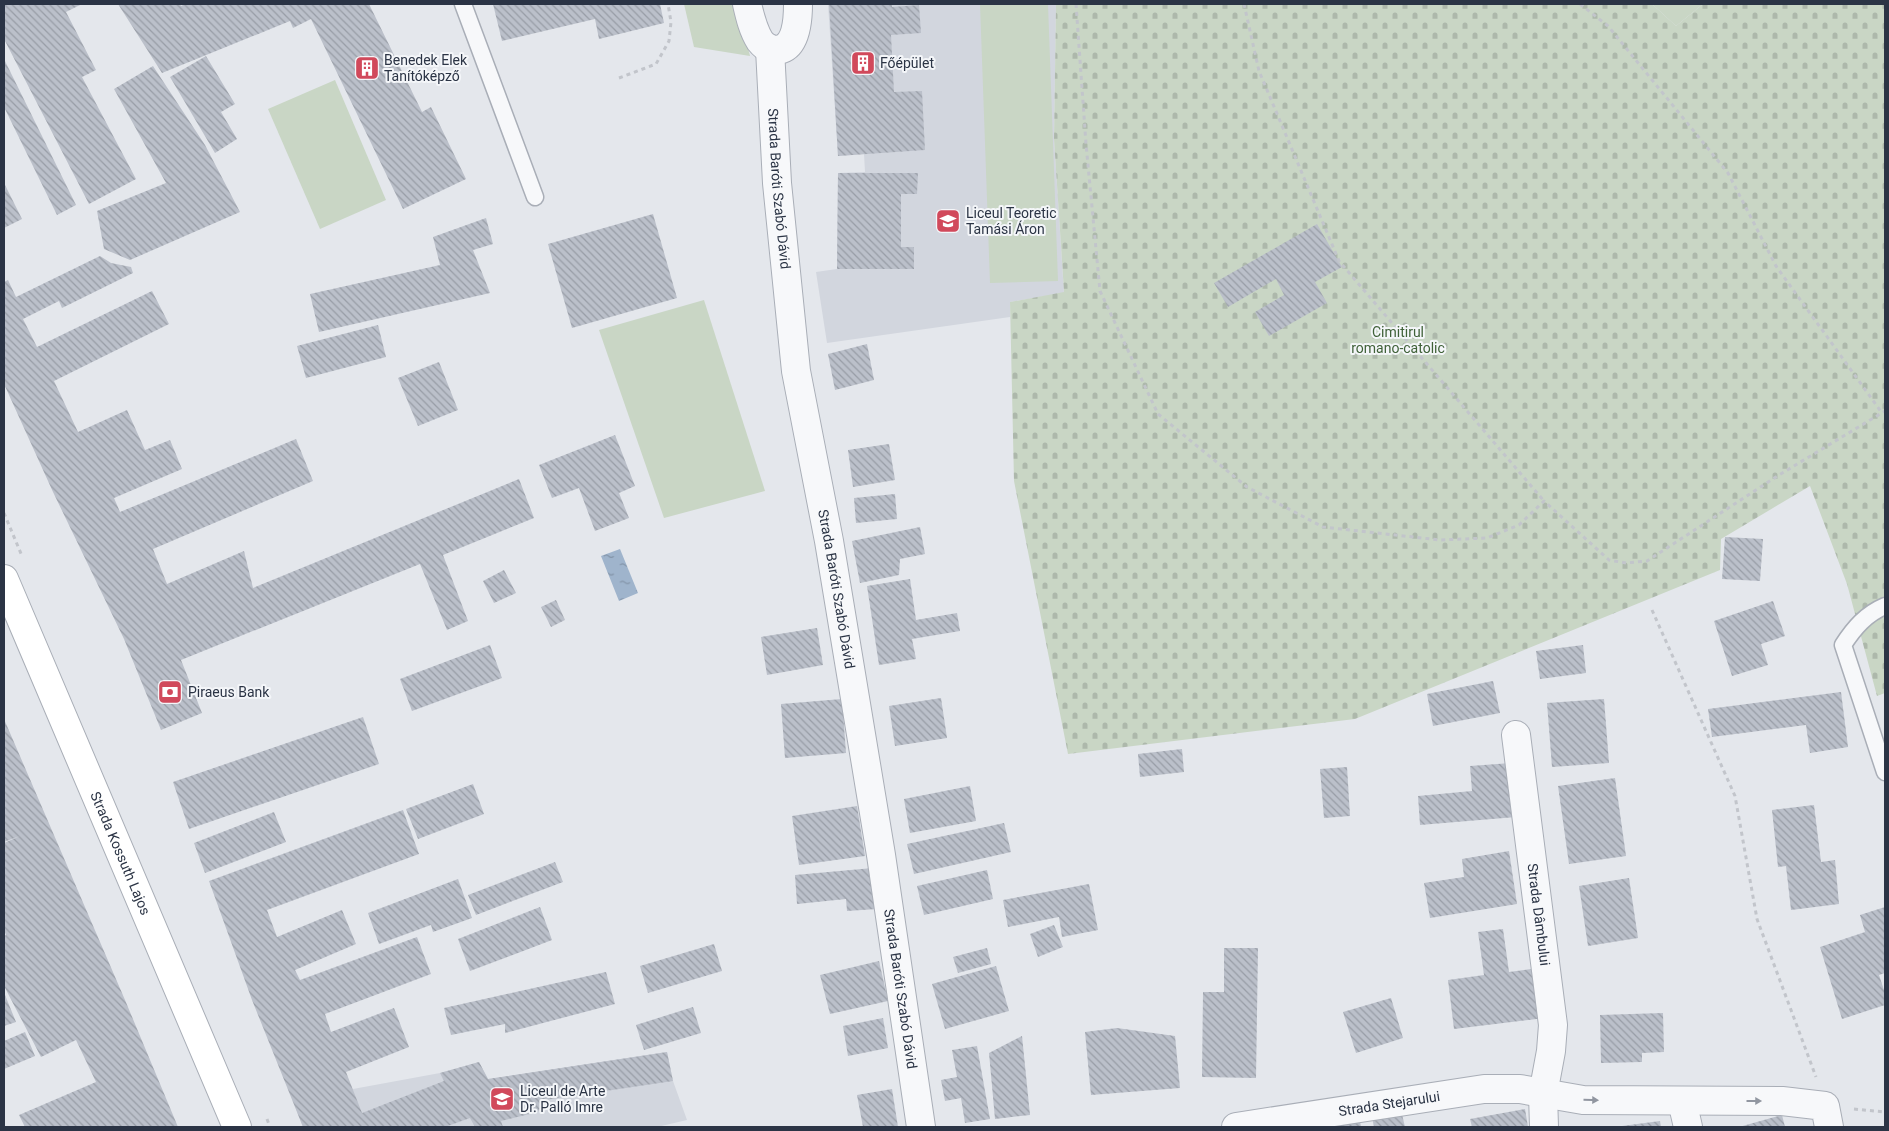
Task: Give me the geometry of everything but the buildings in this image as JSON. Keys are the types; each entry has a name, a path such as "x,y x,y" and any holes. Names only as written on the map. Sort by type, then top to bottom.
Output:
{"main road":[{"name":"Strada Kossuth Lajos","path":"4,579 237,1127"}],"street":[{"path":"747,4 752,26 760,40 770,49 775,50 784,48 790,43 798,21 798,4"},
{"name":"Strada Baróti Szabó Dávid","path":"770,49 777,183 796,371 829,541 881,856 921,1127"},
{"name":"Strada Dâmbului","path":"1516,735 1553,1025 1551,1051 1543,1094 1544,1127"},
{"name":"Strada Stejarului","path":"1236,1127 1484,1089 1520,1089 1543,1094"},
{"path":"1543,1094 1583,1100 1782,1100 1827,1116"},
{"path":"1682,1101 1688,1127"}],"lane":[{"path":"463,4 535,197"},
{"path":"1885,606 1873,611 1853,631 1843,646 1885,772"}],"path":[{"path":"620,78 656,64 669,41 671,22 668,4"},
{"path":"1076,4 1086,144 1100,292 1158,414 1247,487 1323,527 1440,540 1486,538 1520,525 1544,501"},
{"path":"1244,4 1259,71 1339,261 1544,501 1609,560 1626,563 1647,561 1779,475 1884,412 1776,266 1728,173 1608,26 1580,4"},
{"path":"1652,610 1735,796 1757,919 1807,1049 1827,1116"}],"shaded area":[{"name":"Liceul Teoretic Tamási Áron","path":"828,4 1056,4 1054,139 1064,293 1010,302 1010,317 827,343 816,272 837,269 838,173 865,172 864,154 838,156"},
{"name":"Liceul de Arte Dr. Palló Imre","path":"667,1052 673,1081 687,1120 657,1127 303,1127 296,1109 353,1089 440,1073 479,1062 488,1079"}],"green space":[{"path":"684,4 737,4 750,56 694,47"},
{"path":"980,4 1048,4 1058,281 990,283"},
{"name":"Cimitirul romano-catolic","path":"1056,4 1652,4 1676,26 1703,4 1885,4 1885,693 1877,696 1847,584 1810,486 1721,539 1720,570 1355,719 1068,754 1014,481 1010,302 1064,292 1054,139"},
{"path":"1652,4 1703,4 1676,26"},
{"path":"335,80 386,200 320,229 268,109"},
{"path":"704,300 765,491 664,518 599,330"}],"water":[{"path":"620,549 638,593 619,601 601,556"}],"place":[{"name":"Főépület","path":"863,63"},
{"name":"Benedek Elek Tanítóképző","path":"367,68"},
{"name":"Liceul Teoretic Tamási Áron","path":"948,221"},
{"name":"Piraeus Bank","path":"170,692"},
{"name":"Liceul de Arte Dr. Palló Imre","path":"502,1099"}]}
